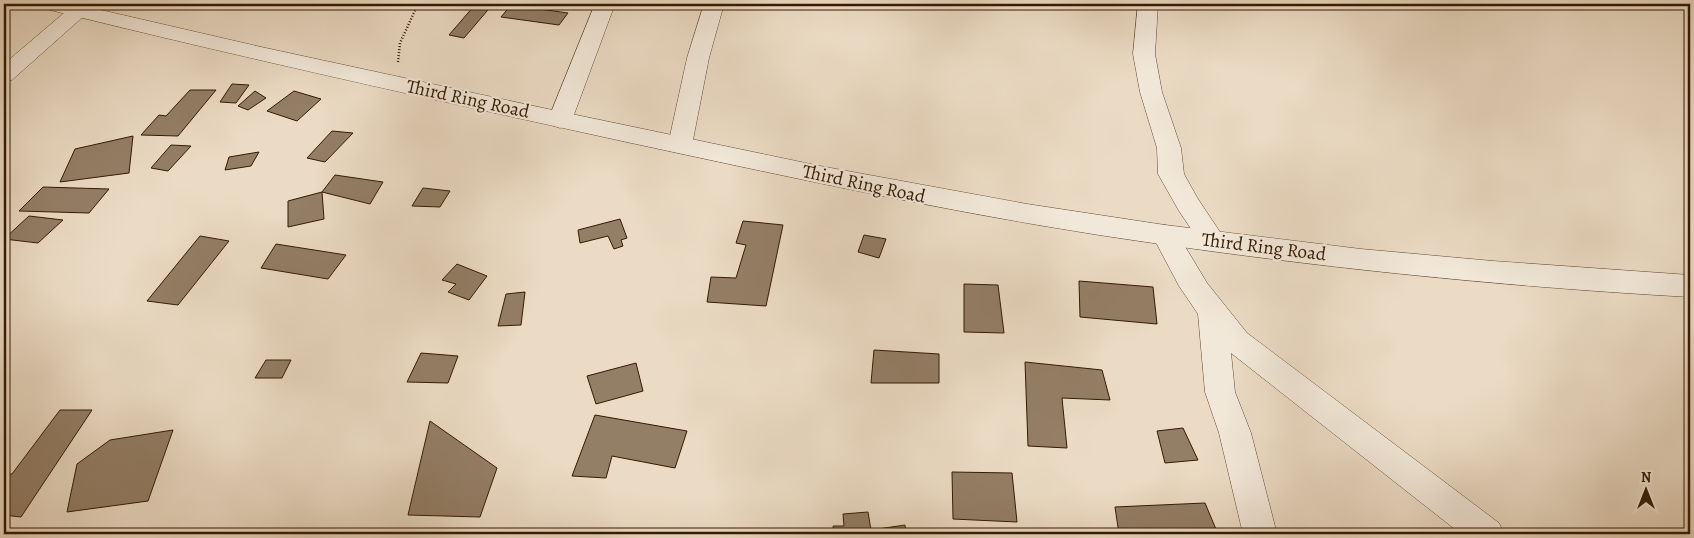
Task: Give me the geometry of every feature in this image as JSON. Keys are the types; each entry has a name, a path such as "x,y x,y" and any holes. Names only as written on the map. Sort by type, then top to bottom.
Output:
{"street":[{"path":"560,120 604,4"},
{"path":"680,145 698,58 714,4"},
{"path":"1148,4 1144,54 1151,92 1169,148 1170,174 1188,205 1213,241"},
{"name":"Third Ring Road","path":"60,6 560,120 937,199 1165,235 1352,258 1570,278 1690,286"},
{"path":"4,75 60,6"},
{"path":"1165,235 1181,269 1212,313 1237,341 1487,534"},
{"path":"1212,313 1220,392 1235,433 1260,534"}],"path":[{"path":"388,82 398,65 400,44 418,4"}],"building":[{"path":"457,4 493,4 464,38 449,35 474,6"},
{"path":"511,5 568,13 559,25 501,17"},
{"path":"232,84 249,85 236,103 220,102"},
{"path":"190,90 216,90 178,136 141,135 159,115 166,116"},
{"path":"255,91 266,98 248,110 238,106"},
{"path":"294,91 321,99 297,121 267,111"},
{"path":"332,131 353,133 325,162 307,158"},
{"path":"133,136 129,173 60,182 75,149"},
{"path":"171,145 191,146 168,171 151,168"},
{"path":"259,152 251,166 225,170 229,157"},
{"path":"335,175 383,182 370,204 322,192"},
{"path":"43,187 109,189 89,213 19,211"},
{"path":"423,188 450,191 440,207 412,206"},
{"path":"322,192 324,219 288,227 288,201"},
{"path":"29,216 63,220 38,243 4,239"},
{"path":"620,219 627,238 621,240 623,246 614,249 608,236 580,243 578,230"},
{"path":"743,221 783,225 766,306 707,302 711,277 736,278 746,245 736,243"},
{"path":"864,235 886,239 879,258 858,252"},
{"path":"200,236 229,241 178,305 147,301"},
{"path":"276,244 346,255 328,279 261,268"},
{"path":"457,264 487,276 469,300 448,292 456,284 442,280"},
{"path":"1079,281 1153,287 1157,324 1080,317"},
{"path":"964,284 998,285 1004,333 964,332"},
{"path":"525,292 521,325 498,326 506,294"},
{"path":"874,350 939,354 939,383 871,383"},
{"path":"421,353 458,356 448,383 407,382"},
{"path":"266,360 291,360 282,378 255,378"},
{"path":"1025,362 1102,370 1110,400 1062,398 1067,448 1028,446"},
{"path":"636,363 643,391 596,404 587,376"},
{"path":"60,410 92,410 21,517 4,515 4,474 12,474"},
{"path":"595,415 687,431 675,468 612,456 606,478 572,476"},
{"path":"430,421 497,468 480,517 408,515"},
{"path":"1183,428 1198,460 1165,463 1157,431"},
{"path":"173,430 148,501 67,512 77,464 110,440"},
{"path":"952,472 1012,473 1017,522 953,519"},
{"path":"1205,503 1218,534 1119,534 1115,507"},
{"path":"868,512 871,530 905,525 906,534 834,534 833,526 844,526 843,514"}]}
